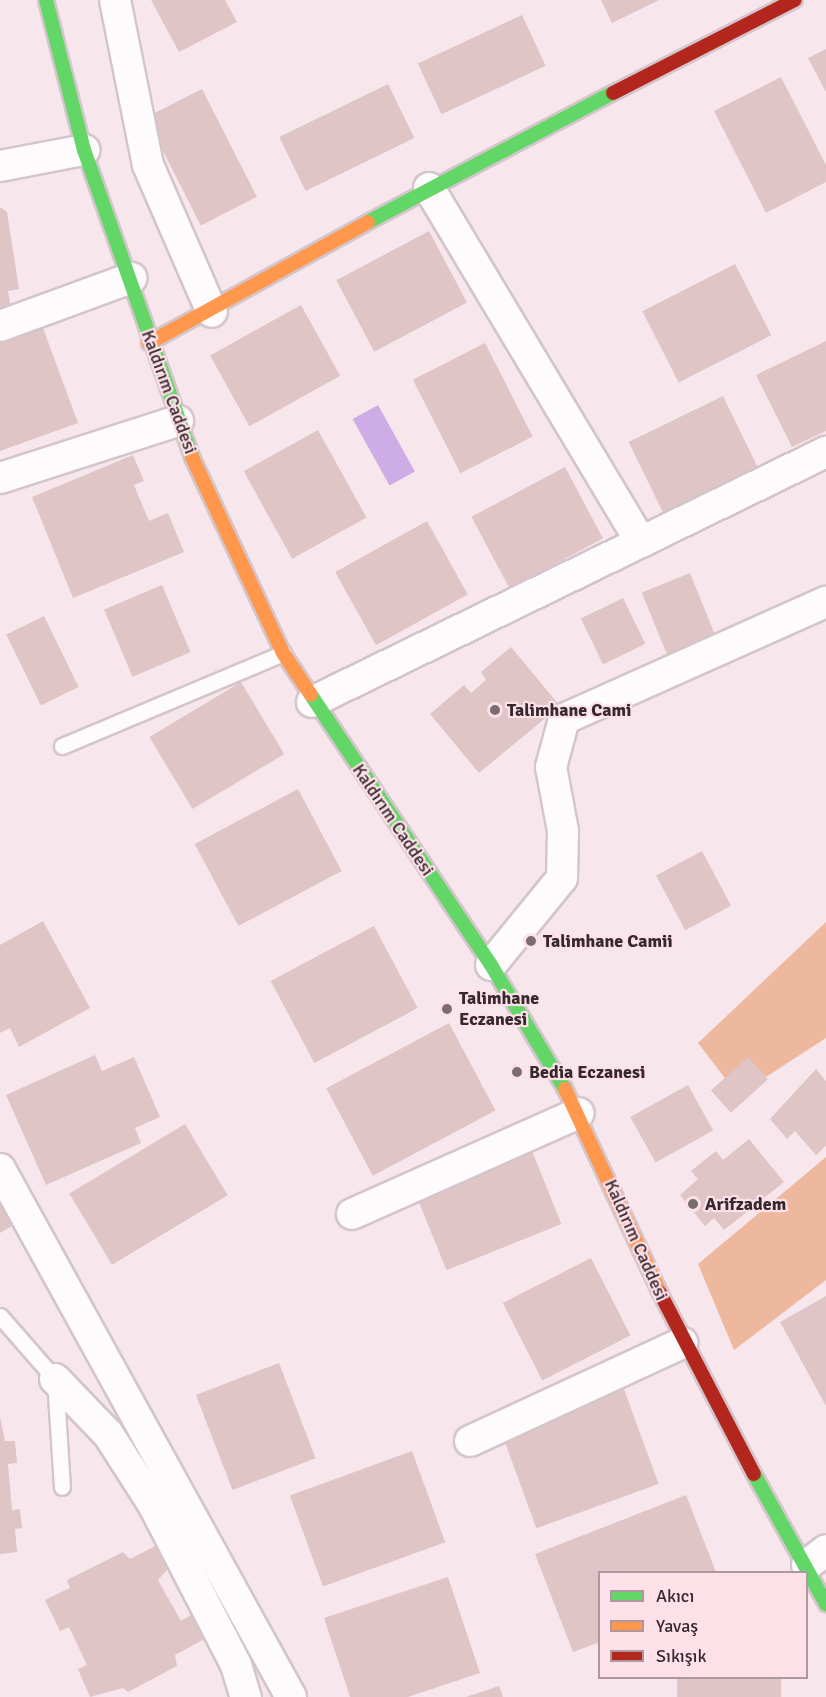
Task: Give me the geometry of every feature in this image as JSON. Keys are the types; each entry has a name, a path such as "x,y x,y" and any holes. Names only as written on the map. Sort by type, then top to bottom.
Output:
{"street":[{"name":"Kaldırım Caddesi","path":"46,0 84,150 131,278 149,343 178,421 283,653 312,702 491,965 579,1113 682,1343 816,1558 826,1604"},
{"path":"115,0 148,165 212,312"},
{"path":"149,343 212,312 429,188 795,0"},
{"path":"0,166 84,150"},
{"path":"429,188 641,542"},
{"path":"0,326 131,278"},
{"path":"0,478 178,421"},
{"path":"312,702 826,452"},
{"path":"491,965 562,878 563,831 551,767 564,720 826,602"},
{"path":"352,1214 579,1113"},
{"path":"0,1169 291,1697"},
{"path":"470,1442 682,1343"},
{"path":"56,1379 108,1434 153,1504 236,1665 246,1697"}],"lane":[{"path":"62,746 283,653"},
{"path":"0,1316 56,1379 62,1487"}],"shaded area":[{"path":"378,405 415,471 389,486 353,419"},
{"path":"826,922 826,1038 738,1095 698,1043"},
{"path":"826,1157 826,1280 734,1350 698,1264"}],"building":[{"path":"151,0 225,0 237,22 179,52"},
{"path":"601,0 659,0 612,23"},
{"path":"522,15 546,66 441,114 418,64"},
{"path":"826,49 826,92 808,58"},
{"path":"781,77 826,165 826,182 766,213 714,111"},
{"path":"388,84 414,138 306,191 279,137"},
{"path":"202,89 257,197 201,225 146,118"},
{"path":"0,207 7,212 19,289 8,291 11,308 0,309"},
{"path":"429,231 467,303 374,352 336,280"},
{"path":"735,264 771,335 679,382 642,311"},
{"path":"301,305 340,376 249,426 210,355"},
{"path":"43,328 78,423 0,451 0,343"},
{"path":"826,341 826,431 792,447 756,375"},
{"path":"485,343 533,437 460,473 413,380"},
{"path":"723,396 758,468 664,514 629,442"},
{"path":"318,430 366,517 292,559 244,471"},
{"path":"133,455 144,481 134,485 149,521 168,513 184,552 73,598 32,497"},
{"path":"565,467 603,539 509,588 471,517"},
{"path":"427,521 468,594 376,645 335,572"},
{"path":"690,573 715,636 667,656 642,592"},
{"path":"162,585 191,652 133,677 104,610"},
{"path":"623,598 645,644 603,664 581,619"},
{"path":"44,616 79,687 41,705 6,634"},
{"name":"Talimhane Cami","path":"511,647 560,706 479,773 430,714 464,685 471,693 486,680 481,672"},
{"path":"241,682 284,754 193,809 149,737"},
{"path":"298,789 342,871 238,926 195,844"},
{"path":"702,851 731,906 685,930 656,875"},
{"path":"43,921 90,1008 19,1047 10,1028 0,1033 0,945"},
{"path":"374,926 418,1008 314,1063 271,981"},
{"path":"449,1023 495,1110 373,1176 326,1088"},
{"path":"95,1055 102,1071 134,1057 160,1117 135,1128 141,1143 46,1185 6,1095"},
{"path":"748,1057 768,1079 731,1113 711,1090"},
{"path":"816,1069 826,1081 826,1146 816,1155 795,1131 787,1139 770,1119"},
{"path":"688,1085 713,1130 655,1162 630,1117"},
{"path":"185,1124 228,1195 112,1265 69,1194"},
{"path":"749,1139 784,1182 724,1230 714,1218 705,1226 680,1195 698,1179 691,1171 716,1151 723,1160"},
{"path":"530,1146 561,1224 446,1270 415,1192"},
{"path":"0,1195 17,1223 0,1233"},
{"path":"591,1258 630,1336 542,1380 503,1303"},
{"path":"826,1296 826,1406 780,1322"},
{"path":"279,1363 316,1458 232,1490 196,1395"},
{"path":"624,1389 659,1484 536,1528 502,1433"},
{"path":"0,1417 5,1441 15,1441 17,1463 8,1464 12,1510 20,1509 22,1528 15,1529 17,1552 0,1554"},
{"path":"412,1451 445,1542 323,1587 290,1495"},
{"path":"686,1495 716,1571 598,1571 598,1643 573,1652 535,1554"},
{"path":"161,1543 172,1564 158,1580 181,1621 191,1615 195,1621 200,1618 210,1636 175,1655 177,1666 128,1692 123,1688 90,1697 78,1669 87,1665 69,1627 60,1631 45,1600 70,1588 67,1580 123,1552 130,1559"},
{"path":"448,1577 480,1673 408,1697 350,1697 324,1618"},
{"path":"677,1679 781,1679 781,1697 677,1697"},
{"path":"499,1686 503,1697 466,1697"}],"traffic: fast":[{"path":"46,0 84,150 192,457"},
{"path":"368,222 613,93"},
{"path":"311,695 491,965 565,1089"},
{"path":"754,1474 808,1571"},
{"path":"808,1572 826,1604"}],"traffic: slow":[{"path":"149,343 368,222"},
{"path":"192,457 283,653 311,695"},
{"path":"565,1089 660,1293"}],"traffic: jam":[{"path":"613,93 795,0"},
{"path":"660,1293 754,1474"}],"place":[{"name":"Talimhane Cami","path":"495,710"},
{"name":"Talimhane Camii","path":"531,941"},
{"name":"Talimhane Eczanesi","path":"447,1009"},
{"name":"Bedia Eczanesi","path":"517,1072"},
{"name":"Arifzadem","path":"693,1204"}]}
